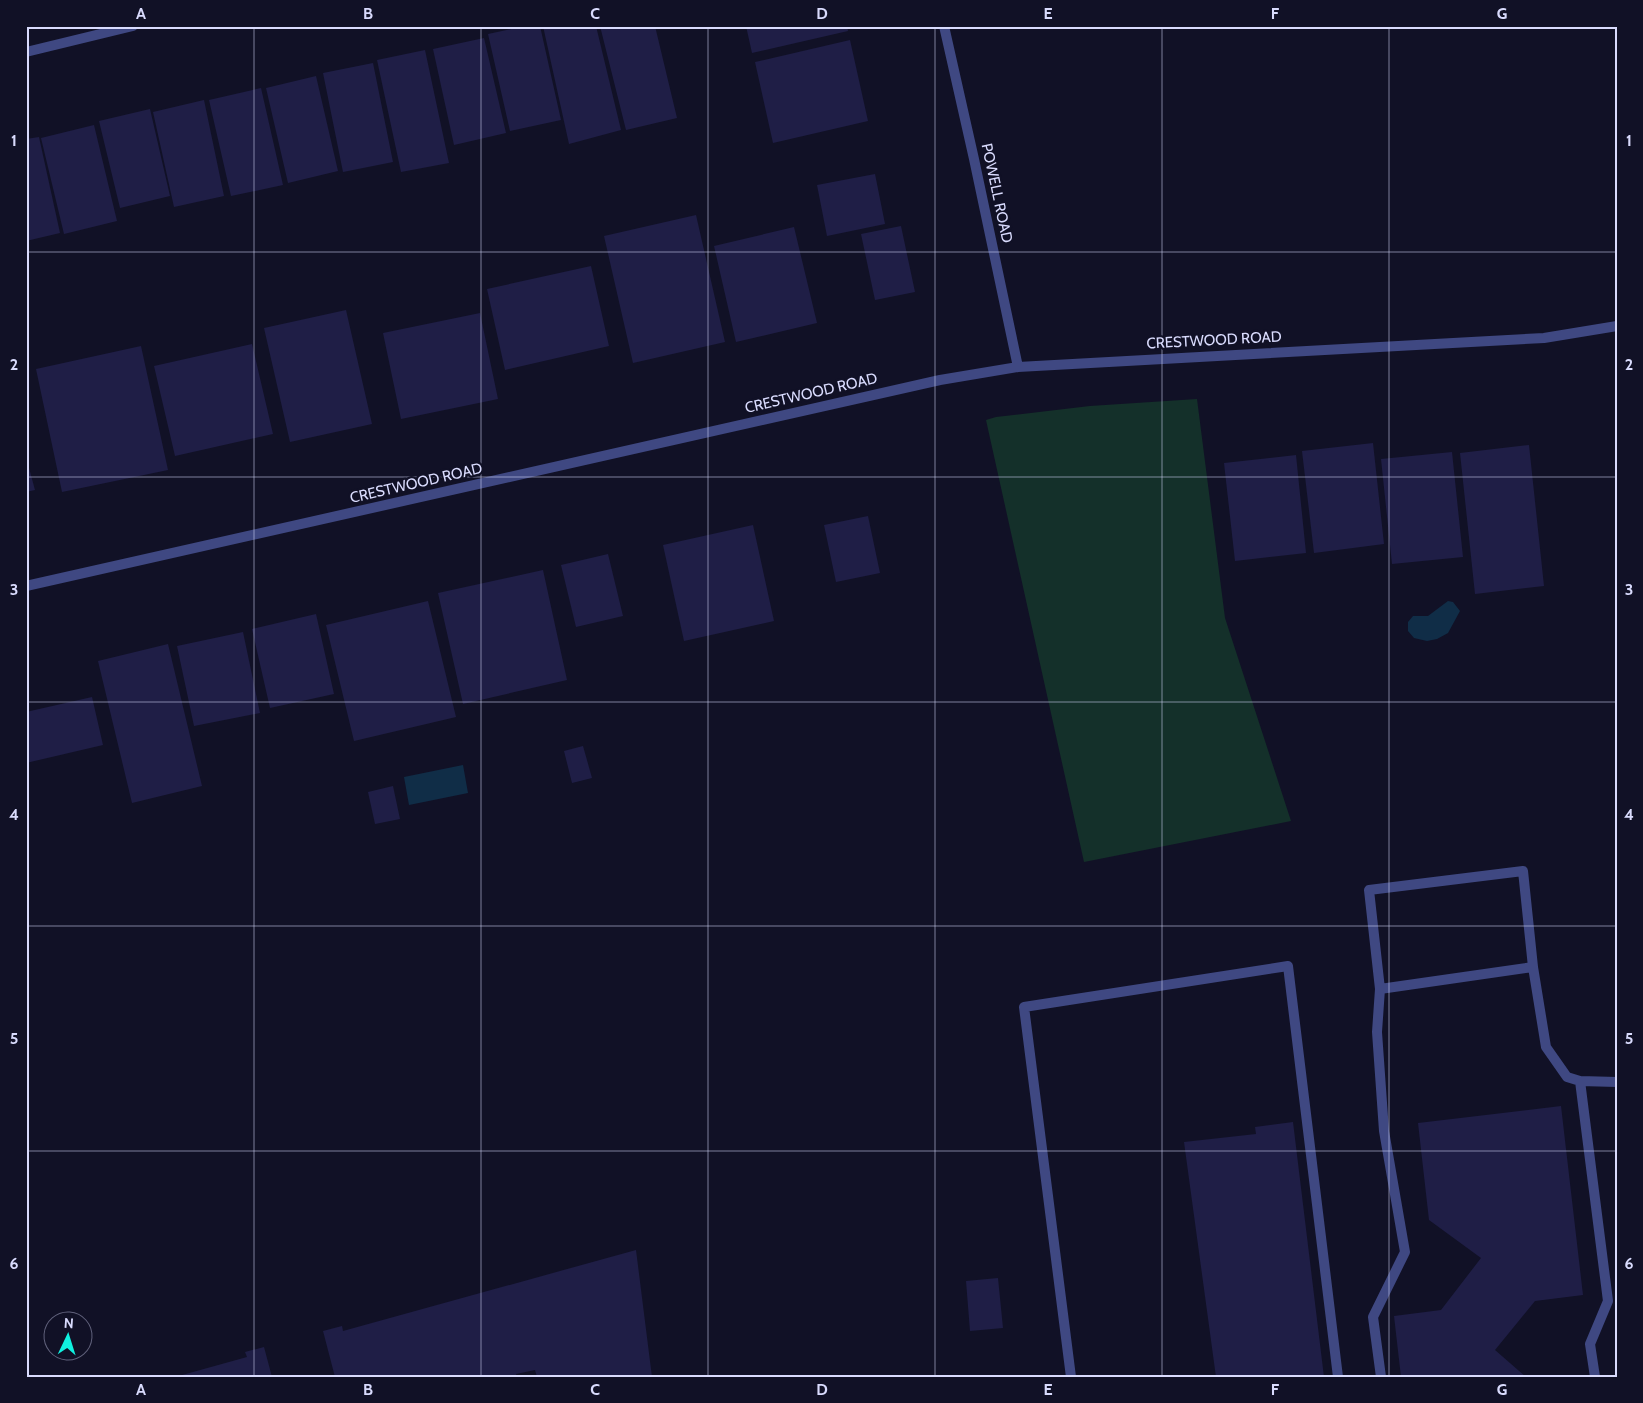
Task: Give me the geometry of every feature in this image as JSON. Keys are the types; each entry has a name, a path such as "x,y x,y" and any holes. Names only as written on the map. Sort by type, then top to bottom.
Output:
{"street":[{"path":"26,52 133,26"},
{"name":"POWELL ROAD","path":"944,26 1018,367"},
{"name":"CRESTWOOD ROAD","path":"26,586 940,380 1018,367 1544,338 1617,326"},
{"path":"1381,1377 1373,1317 1405,1252 1384,1131 1377,1032 1380,989 1369,890 1523,871 1533,968 1546,1048 1567,1077 1580,1081 1617,1082"},
{"path":"1070,1377 1024,1007 1288,966 1338,1377"},
{"path":"1380,989 1533,968"},
{"path":"1580,1081 1608,1301 1590,1344 1595,1377"}],"green space":[{"path":"1197,399 1225,618 1291,821 1084,862 986,420 996,417 1090,406"}],"water":[{"path":"1448,601 1453,602 1460,611 1448,633 1437,639 1427,641 1414,638 1408,631 1408,622 1413,616 1428,616"},
{"path":"463,765 468,793 409,805 404,777"}],"building":[{"path":"526,26 540,26 561,120 510,131 488,34"},
{"path":"543,26 596,26 621,130 569,144"},
{"path":"600,26 655,26 677,118 626,130"},
{"path":"746,26 847,26 848,31 752,53"},
{"path":"484,38 506,133 454,145 433,49"},
{"path":"850,40 868,121 773,143 755,62"},
{"path":"425,50 449,163 401,172 377,60"},
{"path":"373,63 393,162 343,172 323,73"},
{"path":"316,76 338,171 288,183 266,88"},
{"path":"261,88 283,185 231,196 209,100"},
{"path":"204,100 224,196 174,207 153,112"},
{"path":"150,109 170,196 120,208 99,121"},
{"path":"94,125 117,221 64,234 41,138"},
{"path":"39,137 60,233 26,241 26,139"},
{"path":"875,174 885,224 827,236 817,185"},
{"path":"696,215 725,342 633,363 604,236"},
{"path":"901,226 915,292 875,300 861,234"},
{"path":"794,227 817,323 736,342 714,246"},
{"path":"591,266 609,346 505,370 487,289"},
{"path":"346,310 372,424 290,442 264,328"},
{"path":"480,313 498,399 401,419 383,333"},
{"path":"252,344 273,434 175,456 154,366"},
{"path":"141,346 168,470 62,492 36,369"},
{"path":"1373,443 1384,544 1314,553 1302,451"},
{"path":"1529,445 1544,586 1475,594 1460,453"},
{"path":"1452,452 1463,557 1392,564 1381,459"},
{"path":"1296,455 1306,553 1235,561 1224,463"},
{"path":"26,457 35,490 26,492"},
{"path":"868,516 880,573 836,582 824,525"},
{"path":"753,525 774,621 684,641 663,545"},
{"path":"608,554 623,616 576,627 561,565"},
{"path":"543,570 567,680 463,704 438,593"},
{"path":"428,601 456,717 354,741 326,625"},
{"path":"316,614 334,694 270,708 252,629"},
{"path":"243,632 260,713 194,726 177,646"},
{"path":"168,644 202,786 132,803 98,661"},
{"path":"92,697 103,745 26,763 26,712"},
{"path":"583,746 592,778 572,783 564,751"},
{"path":"393,786 400,819 375,824 368,792"},
{"path":"1561,1106 1583,1295 1535,1301 1495,1350 1526,1377 1401,1377 1394,1316 1441,1310 1481,1258 1429,1220 1418,1123"},
{"path":"1293,1122 1324,1377 1216,1377 1184,1142 1256,1134 1255,1127"},
{"path":"636,1250 652,1377 537,1377 535,1370 516,1374 517,1377 335,1377 323,1331 342,1326 343,1331"},
{"path":"998,1278 1003,1328 970,1331 966,1281"},
{"path":"264,1347 272,1377 175,1377 247,1357 245,1352"}]}
